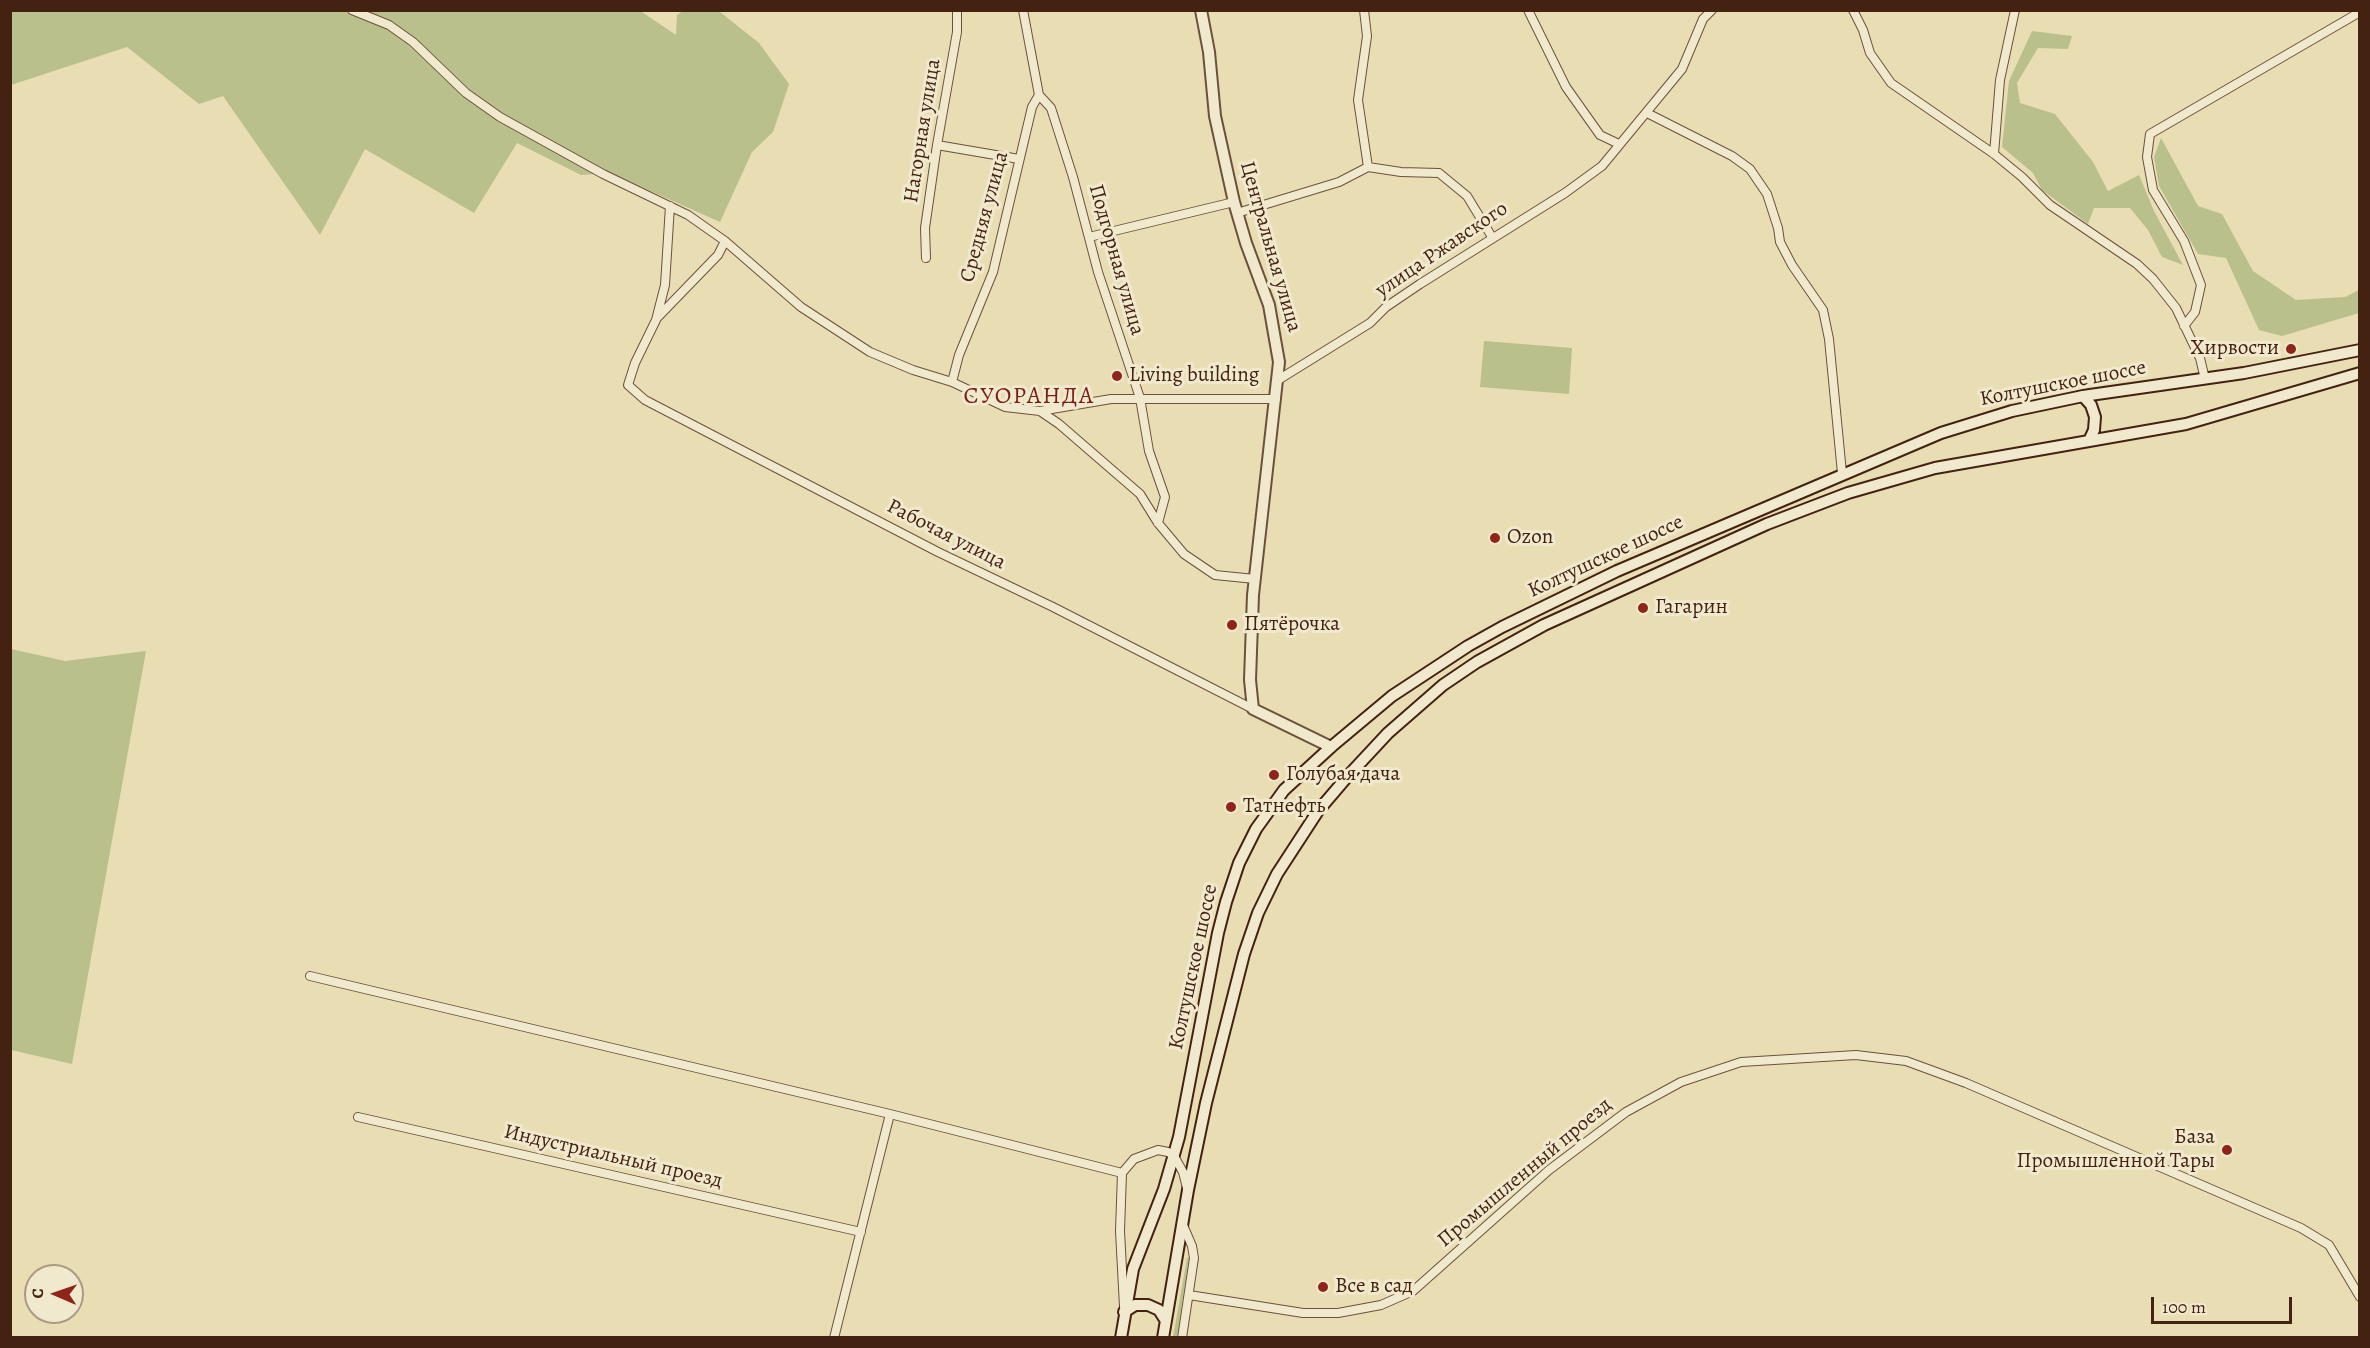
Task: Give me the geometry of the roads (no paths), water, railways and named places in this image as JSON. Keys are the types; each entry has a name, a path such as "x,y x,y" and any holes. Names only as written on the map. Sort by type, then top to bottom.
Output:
{"main road":[{"name":"Центральная улица","path":"1201,10 1209,52 1215,116 1234,202 1269,305 1278,347 1278,380 1255,579 1250,680 1253,709"},
{"name":"Колтушское шоссе","path":"1120,1338 1133,1269 1164,1189 1173,1156 1218,933 1239,863 1256,829 1284,790 1392,696 1468,646 1502,627 1617,571 1842,473 1941,433 2012,411 2083,396 2205,379 2360,350"},
{"name":"Колтушское шоссе","path":"1163,1338 1188,1190 1206,1103 1244,954 1258,913 1277,874 1313,819 1347,777 1389,732 1443,685 1477,662 1544,625 1767,524 1857,490 1935,468 2186,424 2360,373"},
{"path":"2083,396 2091,405 2095,417 2094,430 2089,441"},
{"path":"1253,709 1331,747"},
{"path":"1124,1312 1135,1305 1148,1305 1159,1310 1166,1321"}],"street":[{"path":"352,10 389,25 405,36 466,93 500,117 603,174 688,214 725,241 801,307 870,352 913,370 952,382 1005,407 1040,411 1111,399 1276,399"},
{"name":"Нагорная улица","path":"926,258 925,228 957,32 957,10"},
{"name":"Подгорная улица","path":"1023,10 1039,95 1051,108 1115,327 1140,398 1149,451 1165,497 1158,523"},
{"path":"1364,10 1367,36 1358,100 1368,166"},
{"path":"1528,10 1566,87 1600,135 1619,144"},
{"path":"1697,10 1703,19 1712,10"},
{"path":"1853,10 1863,30 1870,53 1891,83 1994,154 2022,177 2050,205 2138,264 2176,308 2200,358 2205,379"},
{"path":"1994,154 2000,80 2015,10"},
{"path":"2184,326 2195,312 2201,285 2184,241 2153,190 2147,157 2150,134 2348,14 2360,12"},
{"name":"улица Ржавского","path":"1278,380 1370,322 1397,300 1491,237 1580,183 1602,166 1682,69 1703,19"},
{"name":"Средняя улица","path":"952,382 959,355 993,272 1032,107 1039,95"},
{"path":"1647,113 1732,156 1750,169 1767,194 1780,242 1792,265 1823,310 1830,349 1842,473"},
{"path":"937,145 1019,159"},
{"path":"1237,213 1339,182 1368,166 1401,172 1439,173 1467,196 1491,237"},
{"path":"1089,237 1234,202"},
{"path":"656,320 665,285 670,206"},
{"path":"656,320 718,255 725,241"},
{"name":"Рабочая улица","path":"656,320 635,363 628,385 645,400 784,474 938,552 1074,617 1253,709"},
{"path":"1040,411 1059,424 1140,494 1158,523 1184,554 1215,575 1255,579"},
{"path":"310,976 890,1114 1122,1173"},
{"name":"Промышленный проезд","path":"1189,1295 1303,1313 1338,1313 1367,1309 1389,1302 1413,1291 1549,1170 1626,1112 1677,1084 1741,1062 1856,1054 1906,1061 1965,1083 2301,1228 2329,1245 2360,1297"},
{"path":"834,1338 890,1114"},
{"name":"Индустриальный проезд","path":"358,1117 861,1232"},
{"path":"1124,1312 1120,1254 1122,1173 1134,1159 1158,1150 1168,1152 1173,1156"},
{"name":"Колтушское шоссе","path":"1173,1156 1183,1172 1188,1190"},
{"path":"1182,1338 1194,1258 1192,1246 1183,1225"}],"place":[{"name":"Хирвости","path":"2291,349"},
{"name":"Living building","path":"1117,376"},
{"name":"Ozon","path":"1495,538"},
{"name":"Гагарин","path":"1643,608"},
{"name":"Пятёрочка","path":"1232,625"},
{"name":"Голубая дача","path":"1274,775"},
{"name":"Татнефть","path":"1231,807"},
{"name":"База Промышленной Тары","path":"2227,1150"},
{"name":"Все в сад","path":"1323,1287"}],"district":[{"name":"СУОРАНДА","path":"1029,397"}]}
